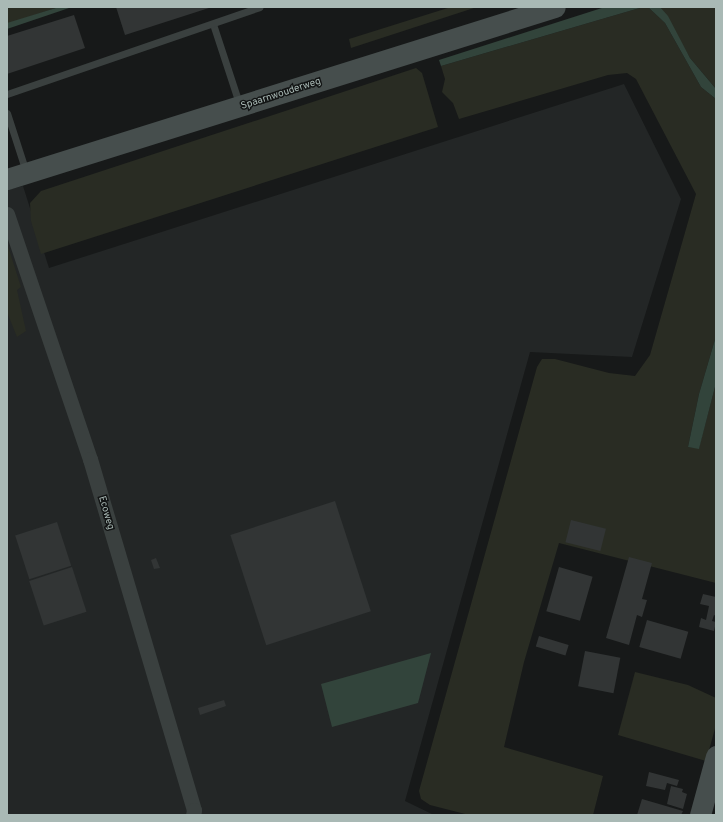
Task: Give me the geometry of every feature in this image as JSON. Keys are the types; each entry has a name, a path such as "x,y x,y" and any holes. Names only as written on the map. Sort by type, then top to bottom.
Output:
{"street":[{"name":"Spaarnwouderweg","path":"7,179 555,7"},
{"name":"Ecoweg","path":"7,214 90,459 194,810 193,815"},
{"path":"700,815 716,756"}],"lane":[{"path":"7,94 259,7"},
{"path":"213,24 240,107"},
{"path":"7,113 26,173"}],"shaded area":[{"path":"7,7 59,7 7,24"},
{"path":"59,7 72,7 7,29 7,23"},
{"path":"451,7 477,7 351,48 349,39"},
{"path":"605,7 643,7 441,66 439,60"},
{"path":"643,7 648,7 665,23 701,87 716,99 716,336 699,394 688,447 699,448 716,383 716,583 559,543 524,662 504,747 603,776 593,815 469,815 430,805 421,799 419,791 537,367 542,359 555,359 609,373 635,376 650,355 696,194 636,79 627,73 608,75 459,119 453,103 442,92 445,79 441,66"},
{"path":"648,7 660,7 668,16 690,58 716,89 716,99 701,87 665,23"},
{"path":"660,7 716,7 716,89 690,58"},
{"path":"416,68 422,73 438,127 41,254 31,221 30,203 41,191"},
{"path":"624,84 681,199 632,357 530,352 405,801 434,815 7,815 7,190 23,186 49,268"},
{"path":"7,243 21,287 17,290 26,331 17,337 7,312"},
{"path":"716,336 716,383 699,449 688,447 699,394"},
{"path":"431,653 418,703 332,727 321,684"},
{"path":"635,672 688,685 716,698 716,725 706,761 618,735"}],"building":[{"path":"116,7 212,7 125,35"},
{"path":"74,15 85,48 7,74 7,36"},
{"path":"335,501 371,611 266,645 230,535"},
{"path":"571,520 606,529 600,551 565,542"},
{"path":"57,522 71,566 29,579 15,536"},
{"path":"629,557 652,563 642,599 647,600 642,617 637,615 629,645 606,638"},
{"path":"156,558 160,568 154,569 151,560"},
{"path":"72,567 87,612 44,626 29,581"},
{"path":"559,567 593,577 580,621 546,611"},
{"path":"703,594 716,597 716,616 714,615 712,621 716,622 714,631 699,627 701,618 706,620 709,606 700,604"},
{"path":"647,620 688,632 681,659 639,647"},
{"path":"539,636 569,645 565,656 536,647"},
{"path":"585,651 620,658 613,693 578,686"},
{"path":"224,700 226,706 200,715 198,708"},
{"path":"649,772 679,780 677,786 667,783 665,790 646,786"},
{"path":"671,786 683,789 682,792 687,794 683,809 667,804"},
{"path":"642,799 683,811 681,815 637,815"}]}
